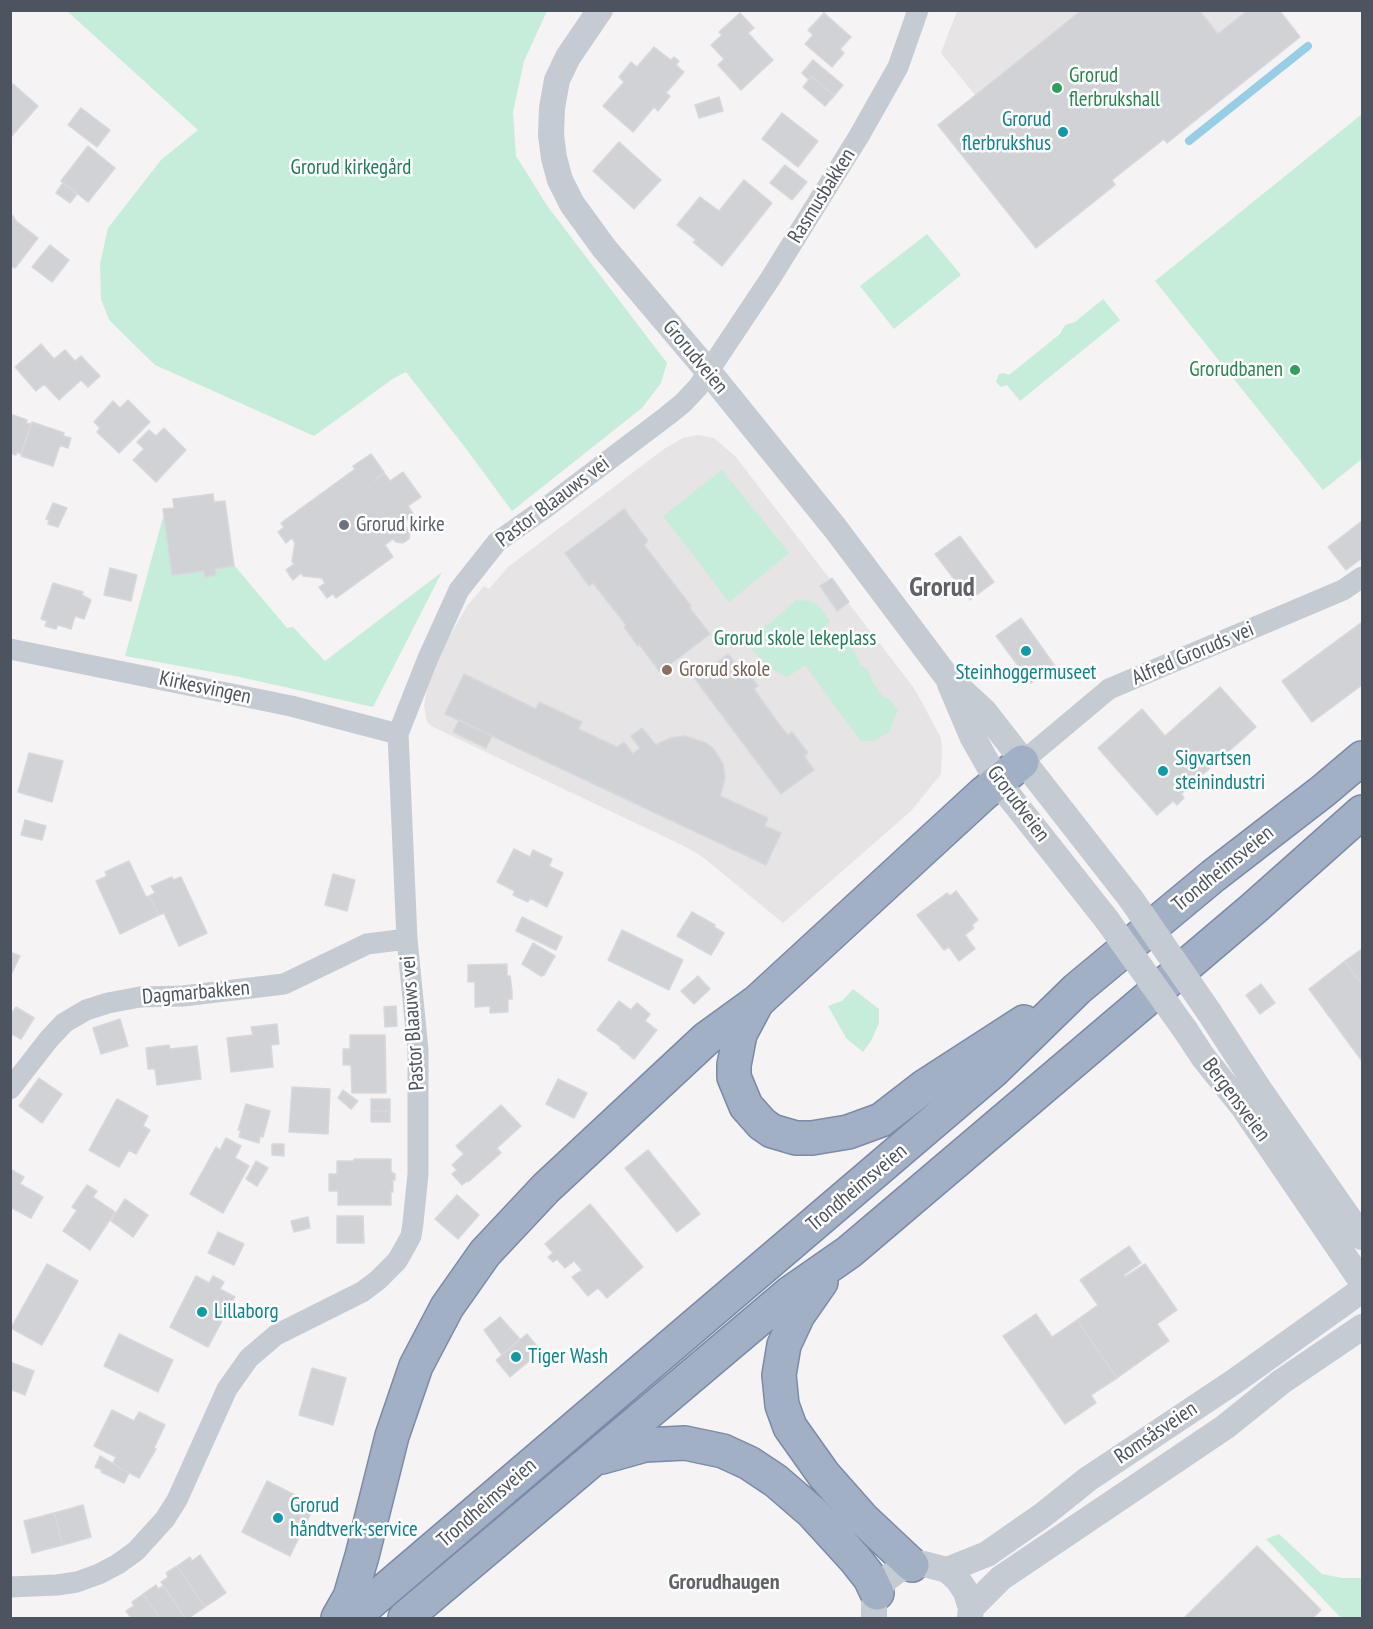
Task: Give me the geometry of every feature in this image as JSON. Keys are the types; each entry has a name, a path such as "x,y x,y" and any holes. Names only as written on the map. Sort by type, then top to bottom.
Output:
{"highway":[{"name":"Trondheimsveien","path":"351,1618 993,1071 1077,989 1213,876 1362,758"},
{"path":"338,1618 350,1597 406,1391 429,1338 467,1276 506,1228 546,1188 707,1038 758,1001 1019,765"},
{"name":"Trondheimsveien","path":"405,1618 790,1293 849,1252 1254,908 1362,812"},
{"path":"758,1001 740,1034 736,1049 734,1077 740,1094 754,1116 772,1131 796,1138 812,1138 848,1132 882,1120 934,1080 1077,989"},
{"path":"849,1252 806,1302 784,1345 779,1374 782,1405 790,1427 824,1474 862,1518 912,1565"},
{"path":"592,1460 645,1445 668,1443 700,1445 749,1463 802,1502 855,1559 870,1578 875,1606"}],"street":[{"name":"Grorudveien","path":"600,10 568,57 558,80 552,108 551,135 560,180 585,224 835,528 947,677 984,711 1019,765 1107,920"},
{"name":"Rasmusbakken","path":"708,371 770,279 860,136 898,67 918,10"},
{"name":"Pastor Blaauws vei","path":"10,1587 77,1582 99,1574 136,1551 165,1519 177,1500 227,1389 249,1358 276,1335 362,1292 397,1261 411,1236 418,1174 418,1050 407,939 398,734 428,658 459,590 497,542 675,410 698,387 708,371"},
{"name":"Alfred Groruds vei","path":"1019,765 1109,689 1343,590 1362,577"},
{"name":"Kirkesvingen","path":"10,649 291,706 398,734"},
{"name":"Grorudveien","path":"1019,765 1131,899"},
{"name":"Bergensveien","path":"1131,899 1362,1237"},
{"name":"Bergensveien","path":"1107,920 1203,1057 1243,1107 1362,1282"},
{"name":"Dagmarbakken","path":"10,1089 64,1023 86,1010 140,997 183,996 284,984 367,944 407,939"},
{"name":"Romsåsveien","path":"947,1570 987,1554 1044,1515 1088,1479 1234,1381 1362,1290"},
{"name":"Romsåsveien","path":"971,1613 1001,1578 1225,1427 1281,1382 1362,1327"},
{"path":"875,1606 885,1580 898,1570 924,1564 947,1570 958,1580 966,1592 971,1613"}],"shaded area":[{"path":"957,11 1082,11 975,95 941,53"},
{"path":"1199,11 1248,11 1218,34"},
{"name":"Grorud skole","path":"698,435 714,438 735,456 914,688 941,738 941,774 911,811 783,923 704,858 686,847 431,726 427,722 424,706 427,689 440,653 467,606 484,586 489,589 508,567 664,449 683,438"}],"green space":[{"name":"Grorud kirkegård","path":"67,11 547,11 524,61 513,112 516,156 548,207 667,363 661,383 642,408 512,511 406,372 394,378 314,436 155,365 109,320 101,299 100,264 108,228 161,160 198,130"},
{"name":"Grorudbanen","path":"1362,114 1362,459 1323,490 1155,281"},
{"path":"927,234 961,275 894,329 860,286"},
{"path":"1103,299 1120,320 1020,401 1007,385 1001,387 996,382 999,374 1009,375 1060,334 1065,325 1075,322"},
{"path":"722,470 789,553 729,602 663,516"},
{"path":"165,510 175,573 234,565 287,628 293,627 325,661 442,572 373,707 240,677 125,656"},
{"name":"Grorud skole lekeplass","path":"796,600 810,601 818,605 830,621 822,630 831,642 846,643 854,650 860,664 868,670 882,696 890,700 898,710 889,732 874,741 861,741 805,665 787,677 768,668 745,641 773,621"},
{"path":"853,989 879,1009 879,1023 863,1052 846,1038 828,1006 842,1001"},
{"path":"1279,1534 1322,1574 1342,1578 1362,1578 1362,1618 1341,1618 1266,1539"}],"building":[{"name":"Grorud flerbrukshus","path":"1082,10 1199,10 1218,34 1248,10 1279,10 1300,37 1167,143 1164,139 1112,180 1115,185 1036,248 938,125"},
{"path":"740,13 754,28 748,33 773,60 741,90 718,65 724,59 711,45 722,35 719,32"},
{"path":"824,13 851,37 840,49 844,53 832,67 805,44 813,35 808,30"},
{"path":"654,47 671,60 674,57 679,61 676,65 684,72 666,93 670,96 658,111 654,107 633,132 603,106 624,82 619,77 631,62 637,67"},
{"path":"813,60 843,85 834,96 812,76 809,80 802,73"},
{"path":"812,76 834,96 825,106 803,87"},
{"path":"13,84 38,106 10,138 10,87"},
{"path":"719,97 723,111 699,118 695,105"},
{"path":"81,108 110,130 97,147 68,125"},
{"path":"782,113 818,141 798,167 762,139"},
{"path":"619,142 661,180 634,209 593,171"},
{"path":"88,146 115,168 88,202 61,181"},
{"path":"785,165 807,182 792,200 770,183"},
{"path":"744,180 772,203 722,266 677,225 700,197 719,211"},
{"path":"63,183 77,194 70,203 56,193"},
{"path":"12,215 16,221 38,238 15,268 10,265"},
{"path":"50,245 69,260 52,282 32,267"},
{"path":"41,344 54,359 65,350 75,361 81,356 100,376 88,387 81,380 59,400 44,384 36,391 15,367"},
{"path":"128,400 150,422 119,453 97,432 100,428 94,422 113,401 120,408"},
{"path":"10,414 27,420 26,423 31,424 21,454 10,453"},
{"path":"32,422 64,433 63,436 71,438 68,448 60,445 53,466 21,456"},
{"path":"164,428 186,450 156,482 133,460 144,449 137,442 149,430 156,436"},
{"name":"Grorud kirke","path":"371,454 384,472 374,481 384,473 390,481 403,472 421,497 408,506 414,515 403,523 410,532 409,539 403,543 393,539 385,545 393,557 336,598 333,594 327,598 319,587 325,583 322,578 303,576 301,573 293,580 286,570 294,564 292,561 295,543 292,538 286,543 278,532 284,527 281,523 355,469 353,466"},
{"path":"213,494 214,502 225,501 234,566 215,569 216,575 205,577 204,571 172,575 163,509 174,508 173,499"},
{"path":"53,503 67,508 58,527 48,524 49,520 46,519"},
{"path":"624,509 648,541 644,545 710,634 660,672 639,644 638,646 624,627 626,625 593,583 589,586 565,553"},
{"path":"1362,521 1362,558 1346,570 1328,547"},
{"path":"960,536 994,582 970,600 935,554"},
{"path":"110,568 137,575 131,601 104,595"},
{"path":"832,578 849,602 837,611 820,586"},
{"path":"53,583 83,592 82,595 91,600 84,619 75,616 71,629 58,625 56,629 45,626 47,621 41,619"},
{"name":"Steinhoggermuseet","path":"1021,618 1055,666 1031,683 996,636"},
{"path":"1362,622 1362,685 1312,722 1282,681"},
{"path":"728,654 738,667 742,664 758,686 754,689 778,723 788,735 792,732 808,753 804,756 814,770 781,794 695,679"},
{"path":"464,674 536,709 539,702 582,722 578,729 617,747 624,742 633,754 640,748 631,736 642,728 656,745 670,738 685,736 706,743 713,748 723,764 725,778 720,796 768,818 765,826 781,833 766,865 445,714"},
{"name":"Sigvartsen steinindustri","path":"1220,687 1256,727 1181,794 1184,798 1177,805 1173,801 1157,815 1098,748 1142,709 1165,736"},
{"path":"459,720 492,736 486,748 453,732"},
{"path":"29,753 63,761 52,802 18,792"},
{"path":"25,820 46,826 42,840 21,835"},
{"path":"514,849 530,857 533,850 552,859 549,866 563,873 547,907 530,898 528,902 513,895 515,891 497,882"},
{"path":"129,861 146,897 149,896 159,915 120,934 96,881 107,876 105,872"},
{"path":"333,874 355,880 347,911 325,905"},
{"path":"172,877 173,880 181,877 207,933 179,946 164,913 159,915 149,896 155,893 151,886"},
{"path":"956,891 978,920 972,925 974,928 965,935 975,949 959,961 949,947 944,950 917,915 947,893 950,896"},
{"path":"692,912 724,933 711,955 677,936"},
{"path":"522,917 562,937 556,950 516,931"},
{"path":"622,930 683,960 669,990 608,960"},
{"path":"533,943 555,956 544,975 541,976 522,964"},
{"path":"1362,949 1362,985 1345,961"},
{"path":"10,952 20,956 10,977"},
{"path":"1345,961 1362,985 1362,1061 1309,989"},
{"path":"507,964 507,976 510,976 512,991 512,999 508,999 508,1012 490,1013 490,1006 475,1007 475,982 468,982 468,965"},
{"path":"698,976 710,989 694,1004 681,991"},
{"path":"1261,984 1275,1003 1260,1014 1246,995"},
{"path":"619,1001 631,1010 637,1003 650,1014 645,1021 657,1030 634,1059 597,1030"},
{"path":"396,1006 397,1026 385,1027 384,1007"},
{"path":"16,1007 34,1018 21,1039 10,1033 10,1016"},
{"path":"120,1019 128,1046 101,1054 93,1028"},
{"path":"277,1024 279,1044 271,1045 273,1067 231,1072 227,1038 253,1035 251,1027"},
{"path":"350,1035 385,1035 386,1093 352,1093 351,1065 343,1065 343,1049 350,1049"},
{"path":"169,1045 170,1049 197,1046 201,1079 157,1085 155,1069 148,1069 146,1048"},
{"path":"39,1078 62,1094 42,1123 19,1106"},
{"path":"558,1079 587,1093 574,1118 546,1104"},
{"path":"292,1087 330,1089 328,1134 289,1132"},
{"path":"343,1090 358,1101 351,1109 338,1098"},
{"path":"117,1099 148,1116 143,1126 150,1130 136,1154 129,1150 119,1167 89,1150"},
{"path":"371,1099 390,1099 390,1111 371,1111"},
{"path":"246,1104 270,1111 263,1137 260,1136 259,1143 239,1137 241,1130 238,1130"},
{"path":"501,1105 521,1126 497,1148 501,1153 462,1185 452,1174 457,1170 452,1165 464,1154 456,1146"},
{"path":"371,1111 390,1111 390,1122 371,1122"},
{"path":"226,1138 241,1146 235,1158 249,1166 223,1213 190,1194 216,1147 220,1150"},
{"path":"272,1144 284,1144 284,1156 272,1155"},
{"path":"648,1150 700,1214 677,1232 625,1168"},
{"path":"354,1159 391,1159 391,1172 395,1174 395,1180 393,1180 393,1192 391,1191 391,1205 338,1205 338,1191 329,1191 329,1174 337,1174 337,1161 354,1161"},
{"path":"256,1161 268,1168 257,1186 246,1179"},
{"path":"10,1169 24,1177 20,1184 43,1197 31,1218 10,1207"},
{"path":"87,1185 97,1191 93,1197 115,1212 90,1250 63,1231 77,1210 72,1207"},
{"path":"457,1195 479,1215 458,1239 435,1219"},
{"path":"125,1199 148,1215 133,1237 111,1221"},
{"path":"590,1204 643,1267 607,1298 598,1288 588,1296 572,1277 582,1270 574,1261 565,1268 557,1259 553,1262 548,1257 553,1253 545,1244"},
{"path":"337,1216 363,1216 364,1243 337,1243"},
{"path":"308,1217 310,1228 294,1232 291,1221"},
{"path":"218,1232 244,1244 234,1265 208,1253"},
{"path":"1129,1246 1141,1263 1124,1275 1125,1277 1145,1264 1177,1310 1157,1324 1169,1341 1117,1378 1077,1320 1098,1305 1080,1280"},
{"path":"47,1264 78,1281 42,1345 11,1328"},
{"name":"Lillaborg","path":"196,1276 209,1283 213,1276 224,1282 220,1289 235,1297 208,1347 170,1327"},
{"path":"1036,1314 1052,1337 1077,1320 1117,1378 1091,1395 1096,1403 1065,1424 1003,1336"},
{"path":"500,1317 520,1339 502,1355 484,1330"},
{"path":"119,1334 173,1360 158,1392 104,1366"},
{"name":"Tiger Wash","path":"527,1334 541,1351 510,1377 496,1360"},
{"path":"10,1362 34,1371 25,1395 10,1389"},
{"path":"312,1368 346,1378 333,1425 299,1415"},
{"path":"112,1410 134,1421 139,1412 165,1425 154,1448 156,1449 139,1478 113,1463 116,1457 94,1446"},
{"path":"100,1456 129,1473 124,1483 95,1467"},
{"name":"Grorud håndtverk-service","path":"267,1481 315,1505 290,1556 242,1532"},
{"path":"83,1505 91,1537 63,1545 54,1513"},
{"path":"54,1513 63,1545 32,1553 24,1521"},
{"path":"1257,1546 1321,1610 1313,1618 1184,1618"},
{"path":"200,1555 226,1593 205,1607 177,1566 190,1557 192,1561"},
{"path":"177,1566 205,1607 189,1618 185,1618 161,1582 168,1577 166,1573"},
{"path":"156,1585 158,1589 163,1586 185,1618 160,1618 143,1594"},
{"path":"143,1594 160,1618 131,1618 126,1611 134,1606 132,1602"}],"waterway":[{"path":"1189,141 1308,46"}],"place":[{"name":"Grorud flerbrukshall","path":"1057,88"},
{"name":"Grorud flerbrukshus","path":"1063,132"},
{"name":"Grorudbanen","path":"1295,370"},
{"name":"Grorud kirke","path":"344,525"},
{"name":"Steinhoggermuseet","path":"1026,651"},
{"name":"Grorud skole","path":"667,670"},
{"name":"Sigvartsen steinindustri","path":"1163,771"},
{"name":"Lillaborg","path":"202,1312"},
{"name":"Tiger Wash","path":"516,1357"},
{"name":"Grorud håndtverk-service","path":"278,1518"}],"district":[{"name":"Grorud","path":"942,588"},
{"name":"Grorudhaugen","path":"724,1583"}]}
